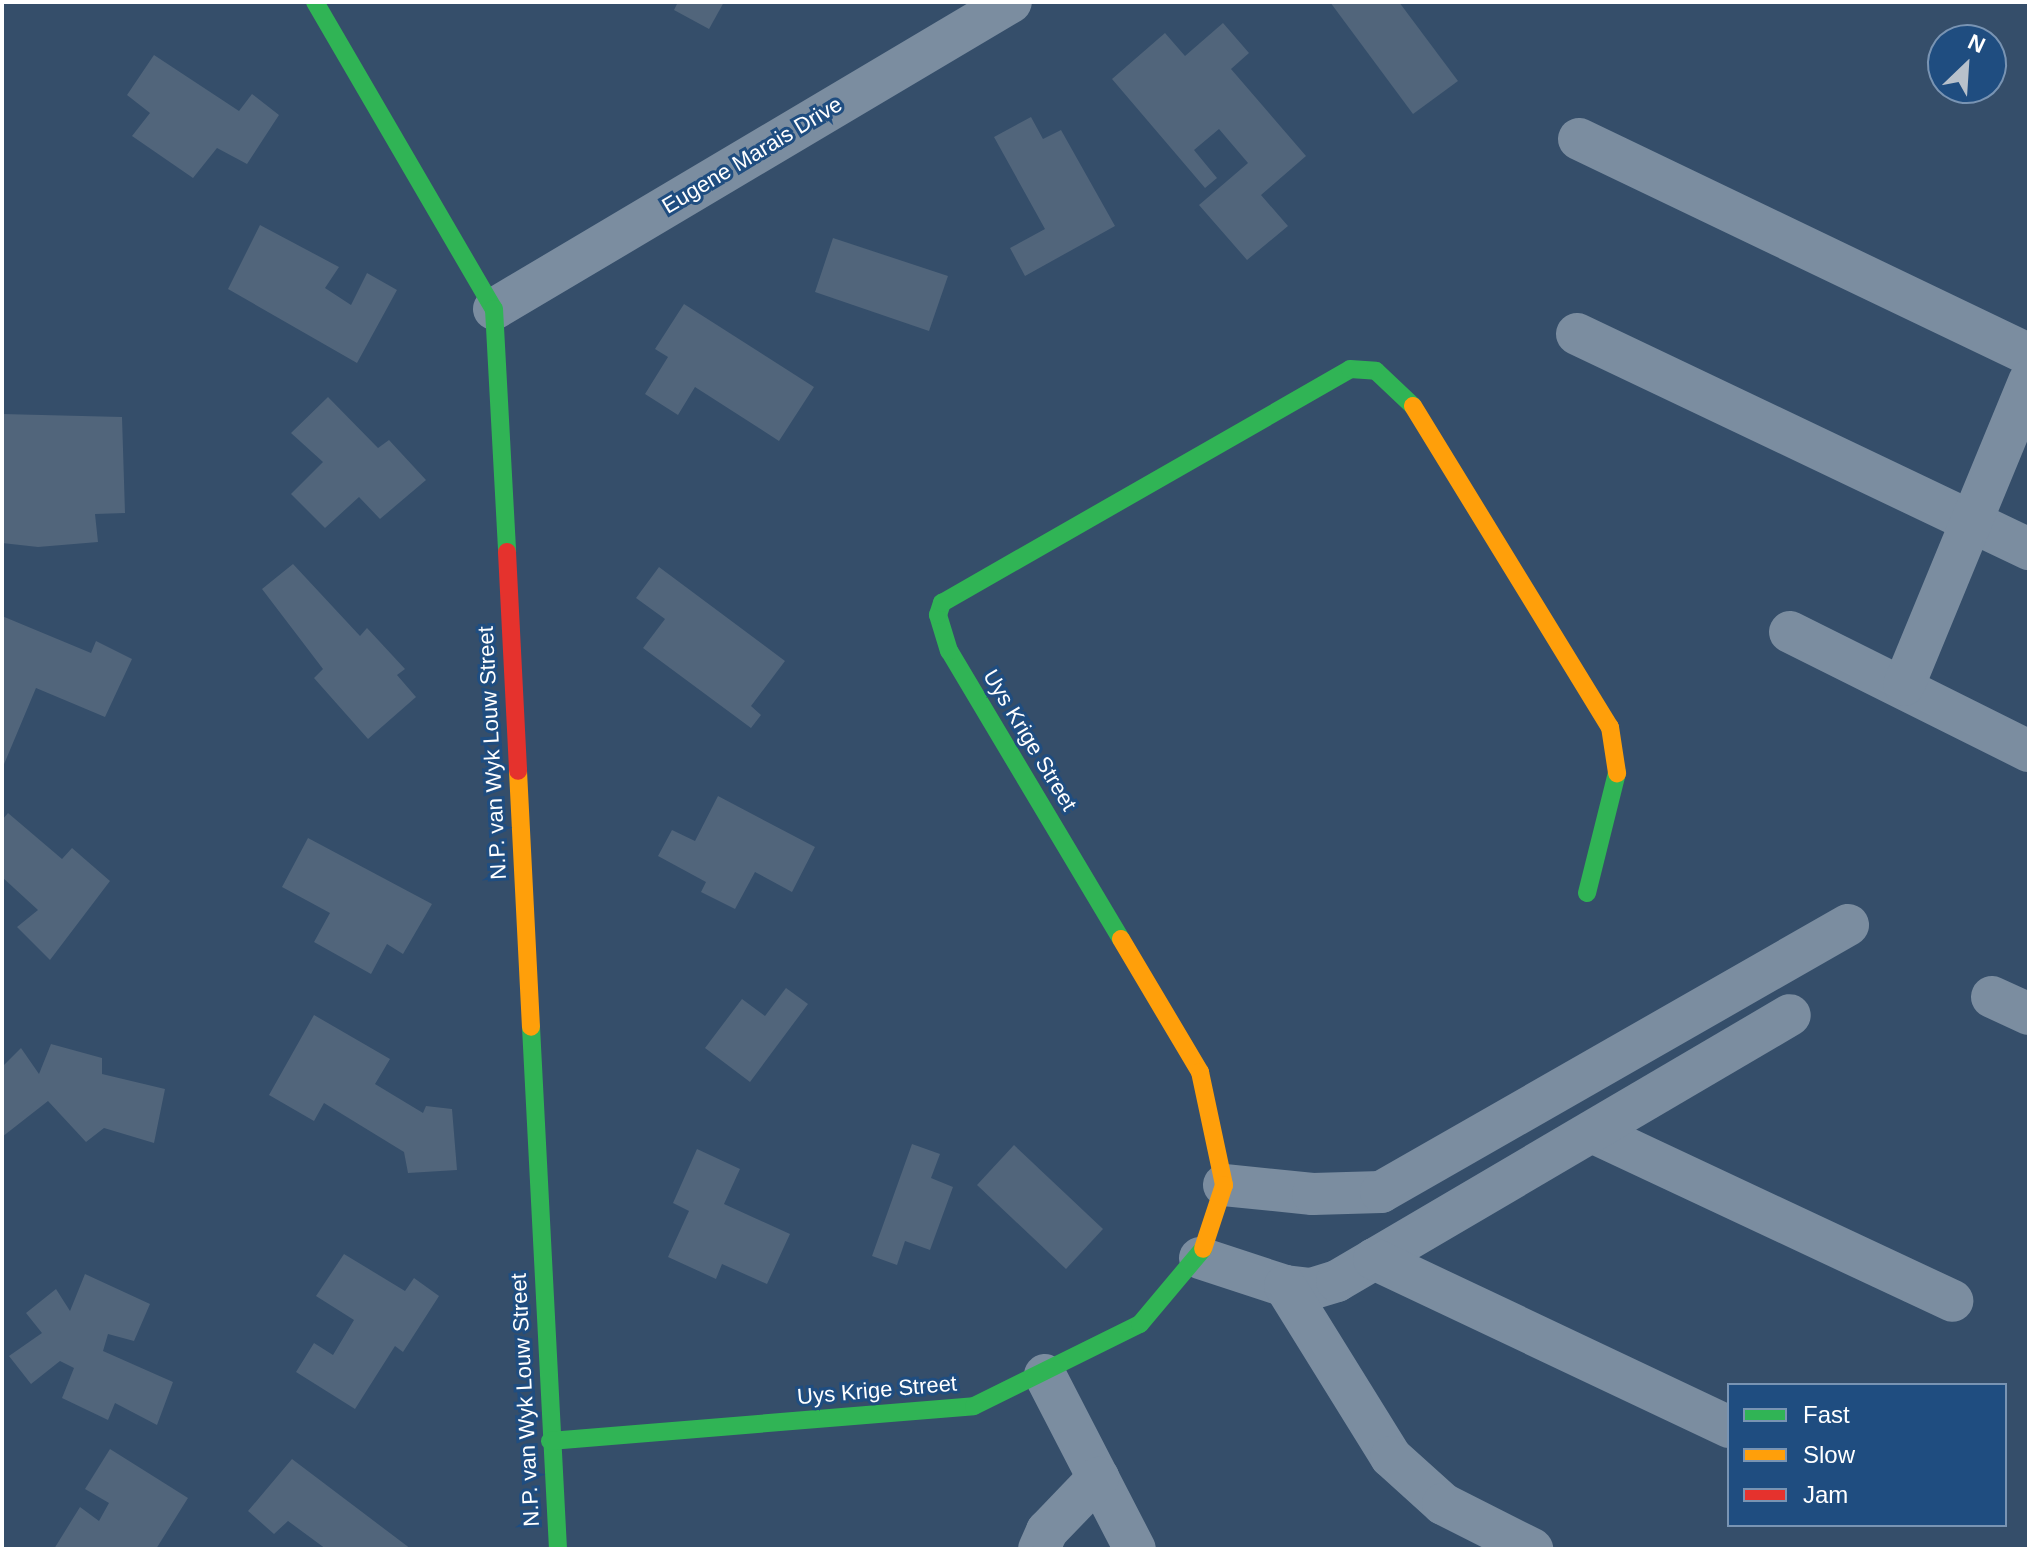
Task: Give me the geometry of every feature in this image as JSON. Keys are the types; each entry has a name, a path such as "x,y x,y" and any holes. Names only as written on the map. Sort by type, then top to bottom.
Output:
{"street":[{"name":"N.P. van Wyk Louw Street","path":"315,2 494,309 550,1441 558,1549"},
{"name":"Eugene Marais Drive","path":"494,309 1011,2"},
{"path":"1579,139 2029,355"},
{"path":"1577,334 2029,549"},
{"name":"Uys Krige Street","path":"550,1441 974,1406 1045,1375 1140,1324 1200,1258 1224,1185 1200,1072 949,651 938,615 950,594 1350,369 1376,371 1405,392 1610,727 1619,766 1587,893"},
{"path":"1904,685 2029,381"},
{"path":"1790,632 1904,685 2029,751"},
{"path":"1224,1185 1313,1194 1381,1192 1848,925"},
{"path":"1992,997 2029,1014"},
{"path":"1200,1258 1285,1286 1311,1289 1374,1259 1790,1015"},
{"path":"1592,1132 1952,1301"},
{"path":"1374,1259 1727,1426"},
{"path":"1285,1286 1391,1457 1443,1504 1532,1549"},
{"path":"1045,1375 1135,1549"},
{"path":"1039,1549 1047,1531 1098,1478"}],"building":[{"path":"678,2 724,2 709,29 674,10"},
{"path":"1330,2 1399,2 1458,81 1413,114"},
{"path":"1223,23 1249,53 1231,69 1306,156 1261,195 1288,226 1247,260 1199,205 1248,163 1219,129 1194,150 1217,178 1205,188 1112,79 1165,33 1185,56"},
{"path":"154,55 239,111 252,94 279,115 247,164 217,148 193,178 132,136 150,113 127,95"},
{"path":"1031,117 1043,139 1061,130 1115,226 1025,276 1010,248 1045,229 994,137"},
{"path":"260,225 339,267 325,288 351,305 367,273 397,290 357,363 228,289"},
{"path":"833,238 948,276 929,331 815,292"},
{"path":"684,304 814,387 779,441 695,387 678,415 645,394 668,357 655,349"},
{"path":"328,397 378,448 389,440 426,480 380,519 359,497 325,528 291,494 323,462 291,433"},
{"path":"2,414 122,417 125,513 95,514 98,542 38,547 2,543"},
{"path":"293,564 360,636 367,628 405,669 397,675 416,697 368,739 314,678 323,669 262,589"},
{"path":"659,567 785,661 751,706 761,715 751,728 643,648 665,619 636,598"},
{"path":"2,616 91,653 96,641 132,659 105,717 36,688 2,769"},
{"path":"718,796 815,847 792,892 755,872 735,909 701,892 706,882 658,856 672,830 695,841"},
{"path":"8,813 62,859 72,848 110,881 50,960 17,927 38,910 2,877 2,820"},
{"path":"308,838 432,904 403,954 387,944 371,974 314,942 330,913 282,887"},
{"path":"786,988 808,1004 750,1082 705,1048 742,999 765,1016"},
{"path":"314,1015 390,1059 375,1084 423,1113 426,1106 452,1109 457,1170 408,1173 404,1152 324,1103 314,1121 269,1095"},
{"path":"51,1044 102,1058 102,1074 165,1089 154,1143 104,1128 86,1142 48,1101 2,1137 2,1067 21,1048 39,1074"},
{"path":"912,1144 940,1154 931,1178 953,1187 930,1250 905,1241 897,1265 872,1256"},
{"path":"1014,1145 1103,1229 1066,1269 977,1185"},
{"path":"697,1149 740,1169 724,1204 790,1234 767,1284 722,1264 716,1279 668,1257 689,1211 673,1203"},
{"path":"344,1254 405,1291 414,1278 439,1296 403,1352 395,1346 355,1409 296,1372 314,1343 333,1355 354,1320 316,1296"},
{"path":"85,1274 150,1304 134,1341 108,1334 103,1351 173,1382 157,1425 115,1403 108,1420 62,1398 74,1368 60,1361 31,1384 9,1356 42,1333 26,1313 56,1289 70,1311"},
{"path":"110,1449 188,1498 156,1549 54,1549 80,1507 99,1521 109,1503 85,1489"},
{"path":"292,1459 411,1549 326,1549 288,1521 274,1534 248,1511"}],"traffic: fast":[{"path":"315,2 494,309 507,552"},
{"path":"1121,939 949,651 938,615 942,603 1350,369 1376,371 1413,406"},
{"path":"1587,893 1617,773"},
{"path":"531,1027 558,1549"},
{"path":"550,1441 974,1406 1140,1324 1203,1249"}],"traffic: slow":[{"path":"1413,406 1610,727 1617,773"},
{"path":"518,771 531,1027"},
{"path":"1121,939 1200,1072 1224,1185 1203,1249"}],"traffic: jam":[{"path":"507,552 518,771"}]}
